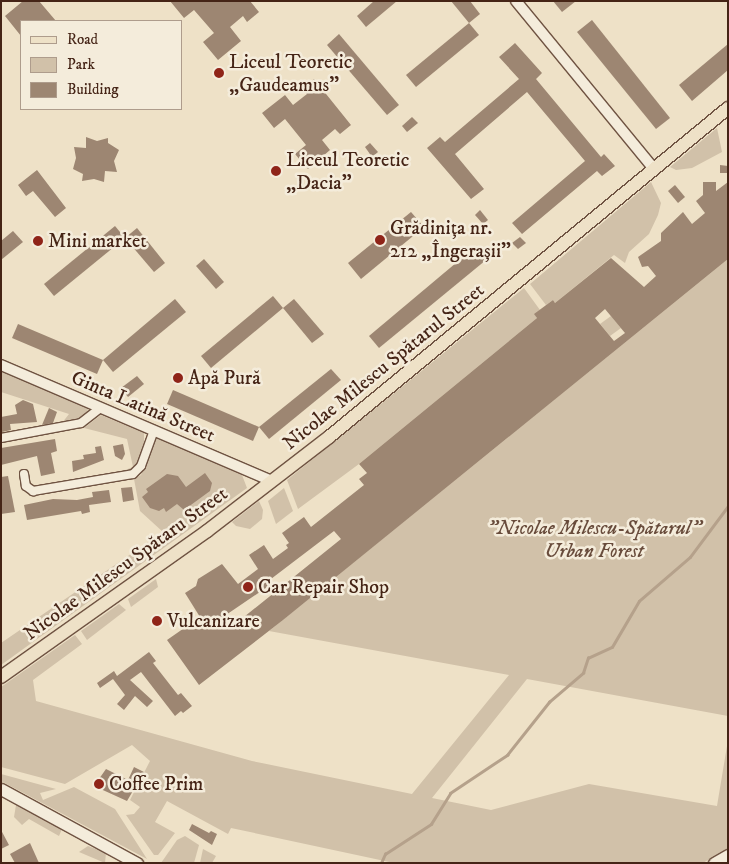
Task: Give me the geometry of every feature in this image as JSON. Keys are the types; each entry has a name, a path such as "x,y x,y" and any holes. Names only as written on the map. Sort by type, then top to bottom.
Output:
{"main road":[{"name":"Nicolae Milescu Spătarul Street","path":"272,481 385,393 728,108"},
{"name":"Nicolae Milescu Spătaru Street","path":"1,677 272,481"},
{"path":"1,789 137,863"},
{"path":"714,863 728,855"}],"street":[{"path":"516,1 654,169"},
{"name":"Ginta Latină Street","path":"1,365 272,481"},
{"path":"1,438 81,423 100,408"},
{"path":"24,474 26,486 33,491 133,474 141,466 154,431"}],"green space":[{"path":"717,128 722,152 692,168 676,170 670,167"},
{"path":"651,182 661,203 658,215 649,234 629,252 625,263 614,255 555,303 553,300 546,305 530,284"},
{"name":"\"Nicolae Milescu-Spătarul\" Urban Forest","path":"728,259 728,716 527,679 432,798 491,810 589,784 717,806 728,740 728,848 703,863 394,863 231,828 228,834 167,801 155,822 175,833 158,855 154,855 126,815 134,814 140,807 130,800 150,761 132,745 65,784 1,767 1,687 75,635 82,644 33,680 36,701 252,761 412,794 509,675 269,631"},
{"path":"524,288 540,310 535,314 537,318 359,464 298,509 287,480"},
{"path":"611,316 621,328 610,336 600,324"},
{"path":"1,371 88,409 86,416 62,423 69,414 1,392"},
{"path":"101,415 144,433 144,446 136,468 120,472 133,467 127,439 84,428"},
{"path":"156,437 242,475 247,488 1,665 1,643 163,532 140,511 134,479 141,475"},
{"path":"284,488 293,511 276,524 268,501"},
{"path":"259,501 263,510 262,519 250,529 236,526 232,522"},
{"path":"156,579 158,587 131,607 128,599"},
{"path":"119,604 126,610 87,640 81,631"},
{"path":"1,774 56,789 40,793 43,800 74,787 115,809 147,859 1,781"},
{"path":"16,805 62,829 59,836 29,819 22,825 14,817"},
{"path":"185,836 199,845 194,863 161,863 177,840"},
{"path":"88,846 106,853 105,863 79,852"},
{"path":"203,849 216,856 212,863 200,863"}],"building":[{"path":"23,1 39,1 55,20 20,20 20,35 5,16"},
{"path":"170,1 250,1 259,12 247,22 243,16 230,27 241,41 218,60 203,42 214,33 194,10 184,18"},
{"path":"374,1 397,1 366,27 357,16"},
{"path":"451,1 470,1 480,14 469,23"},
{"path":"553,1 576,1 562,12"},
{"path":"592,20 670,118 656,129 577,32"},
{"path":"469,23 479,35 416,87 406,75"},
{"path":"339,34 399,105 387,115 327,45"},
{"path":"515,43 542,73 536,79 601,157 604,154 615,166 602,176 597,171 522,234 512,223 585,161 527,92 455,154 484,189 471,199 427,148 440,137 445,142 519,79 499,57"},
{"path":"728,44 728,70 692,101 679,85"},
{"path":"314,79 351,125 340,134 335,129 322,140 330,150 308,169 295,154 306,145 285,119 274,128 262,113 285,95 293,105 307,94 303,89"},
{"path":"412,117 418,123 407,132 402,126"},
{"path":"86,137 97,141 108,138 108,143 119,150 114,161 117,172 105,171 104,182 94,179 82,181 83,174 73,169 76,158 74,147 86,148"},
{"path":"370,143 378,152 372,157 365,147"},
{"path":"720,165 728,166 728,173 720,173"},
{"path":"37,170 66,208 55,217 33,191 26,196 18,185"},
{"path":"703,182 716,182 716,191 728,182 728,259 283,620 199,685 167,640 200,617 185,593 196,586 198,579 222,564 238,584 258,569 249,555 264,545 273,559 288,548 286,545 289,543 282,533 304,517 311,527 364,485 359,479 367,473 359,464 537,318 534,314 553,300 555,303 611,258 644,287 656,276 648,266 642,267 638,257 661,241 661,233 683,212 692,224 705,213 696,201 703,195","holes":["605,309 625,333 614,341 595,318","334,531 341,539 229,629 220,619 270,585 267,582"]},
{"path":"675,185 685,197 678,203 668,191"},
{"path":"480,210 488,220 483,224 475,215"},
{"path":"411,212 424,227 361,279 348,263"},
{"path":"115,226 125,238 54,296 44,284"},
{"path":"137,228 165,263 154,272 125,238"},
{"path":"13,231 23,242 1,260 1,241"},
{"path":"520,237 526,243 518,249 512,243"},
{"path":"475,247 486,260 379,348 369,336"},
{"path":"204,259 224,282 216,289 196,266"},
{"path":"273,296 283,308 211,368 201,356"},
{"path":"175,299 186,312 113,372 103,360"},
{"path":"294,299 324,334 312,343 283,308"},
{"path":"18,324 103,360 97,374 12,338"},
{"path":"331,369 341,380 269,439 259,427"},
{"path":"137,376 144,384 128,397 121,388"},
{"path":"173,390 259,427 253,441 167,404"},
{"path":"23,400 33,404 37,422 10,424 11,430 2,432 1,417 17,414 15,405"},
{"path":"49,408 57,412 53,423 42,425"},
{"path":"55,439 57,451 51,453 55,473 41,476 37,456 1,465 1,448"},
{"path":"123,444 125,454 122,460 115,456 113,446"},
{"path":"101,446 104,460 73,472 72,461 84,459 83,455 96,453 95,447"},
{"path":"205,473 212,483 210,491 184,510 177,504 166,512 164,508 159,511 150,508 142,497 148,492 146,489 167,474 178,476 186,487"},
{"path":"8,476 15,512 1,514 1,477"},
{"path":"132,487 134,500 123,502 121,488"},
{"path":"109,490 111,502 89,505 90,512 82,514 81,511 27,520 24,505 53,499 77,500 93,497 92,492"},
{"path":"149,652 156,661 153,663 178,695 181,693 192,706 183,713 181,711 175,716 141,672 130,680 153,701 147,707 135,696 124,710 117,704 125,695 113,679 100,688 97,683 114,671 117,676"},
{"path":"134,767 144,772 127,801 94,786 106,769 128,780"},
{"path":"192,824 209,833 211,831 217,834 212,845 189,830"},
{"path":"1,830 9,845 1,849"},
{"path":"30,843 39,863 15,863 10,854"}],"waterway":[{"path":"381,863 385,854 431,824 450,793 507,755 549,702 583,673 588,658 612,647 639,601 690,557 728,506"}],"place":[{"name":"Liceul Teoretic „Gaudeamus”","path":"219,73"},
{"name":"Liceul Teoretic „Dacia”","path":"276,171"},
{"name":"Grădinița nr. 212 „Îngerașii”","path":"380,240"},
{"name":"Mini market","path":"38,241"},
{"name":"Apă Pură","path":"178,378"},
{"name":"Car Repair Shop","path":"248,587"},
{"name":"Vulcanizare","path":"157,621"},
{"name":"Coffee Prim","path":"99,784"}]}
